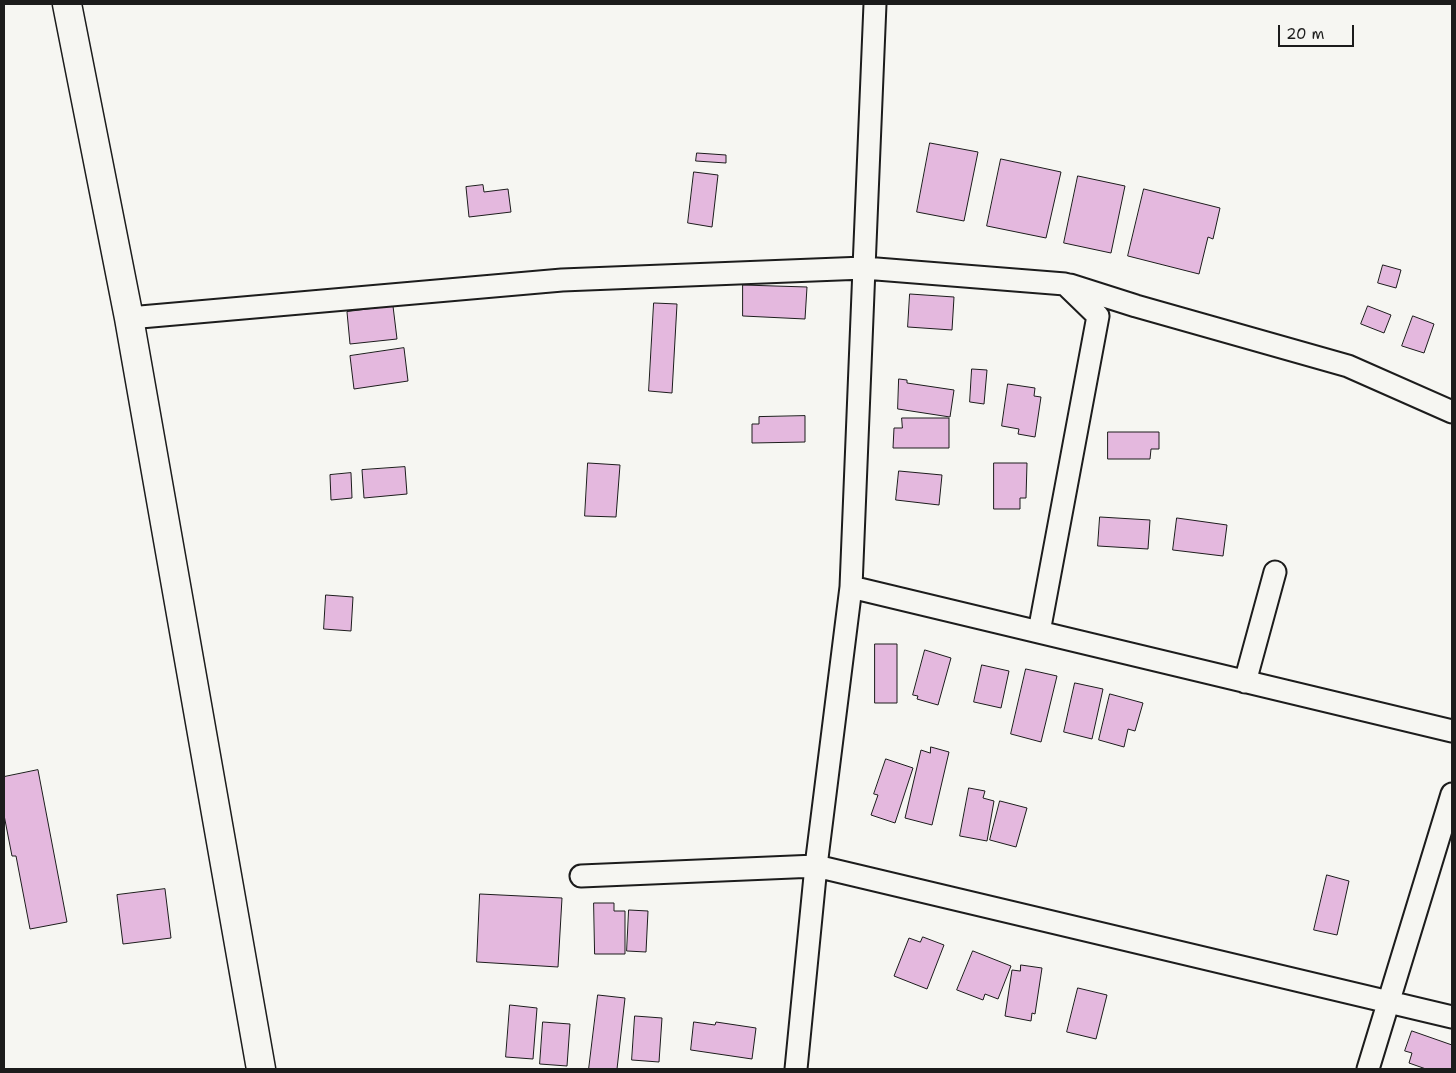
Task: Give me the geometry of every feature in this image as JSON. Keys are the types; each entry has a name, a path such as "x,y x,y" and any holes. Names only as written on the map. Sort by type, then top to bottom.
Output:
{"street":[{"path":"67,4 129,318 261,1069"},
{"path":"796,1069 816,866 851,587 875,4"},
{"path":"129,318 562,280 864,268 1066,284 1136,306 1348,366 1452,412"},
{"path":"1039,632 1098,316 1066,284"},
{"path":"1245,682 1275,572"},
{"path":"851,587 1452,731"},
{"path":"1368,1069 1452,794"},
{"path":"581,876 816,866 1452,1018"}],"building":[{"path":"930,143 978,152 964,221 917,212"},
{"path":"697,153 726,155 726,163 696,161"},
{"path":"1001,159 1061,172 1046,238 987,226"},
{"path":"694,172 718,175 712,227 688,223"},
{"path":"1078,176 1125,186 1111,253 1064,243"},
{"path":"483,185 484,192 508,189 511,212 469,217 466,187"},
{"path":"1144,189 1220,208 1213,239 1208,237 1199,274 1128,256"},
{"path":"1383,265 1401,270 1396,288 1378,283"},
{"path":"743,285 807,287 805,319 743,316"},
{"path":"910,294 954,297 952,330 908,327"},
{"path":"654,303 677,304 672,393 649,391"},
{"path":"393,306 397,339 350,344 347,312"},
{"path":"1368,306 1391,315 1384,333 1361,324"},
{"path":"1413,316 1434,324 1424,353 1402,346"},
{"path":"404,348 408,381 354,389 350,356"},
{"path":"972,369 987,370 984,404 970,402"},
{"path":"899,379 907,380 907,383 954,390 950,417 898,409"},
{"path":"1008,384 1035,388 1034,396 1041,397 1035,437 1018,434 1019,429 1002,426"},
{"path":"805,416 805,442 752,443 752,424 759,424 759,417"},
{"path":"902,418 949,418 949,448 893,448 894,428 902,428"},
{"path":"1108,432 1159,432 1159,449 1151,449 1150,459 1108,459"},
{"path":"588,463 620,465 616,517 585,516"},
{"path":"994,463 1027,463 1026,498 1020,498 1020,509 994,509"},
{"path":"405,467 407,494 364,498 362,470"},
{"path":"899,471 942,475 939,505 896,500"},
{"path":"351,473 352,498 331,500 330,475"},
{"path":"1100,517 1150,520 1148,549 1098,546"},
{"path":"1177,518 1227,525 1223,556 1173,550"},
{"path":"326,595 353,597 351,631 324,629"},
{"path":"875,644 897,644 897,703 875,703"},
{"path":"925,650 951,658 938,705 917,699 918,696 913,695"},
{"path":"982,665 1009,671 1001,708 974,702"},
{"path":"1026,669 1057,676 1041,742 1011,734"},
{"path":"1075,683 1103,689 1092,739 1064,732"},
{"path":"1110,694 1143,703 1135,731 1128,729 1124,747 1099,740"},
{"path":"931,747 949,752 932,825 905,818 921,750 930,753"},
{"path":"886,759 913,768 895,823 871,815 878,795 874,794"},
{"path":"38,770 67,922 30,929 16,856 12,856 4,815 4,777"},
{"path":"969,788 985,791 983,798 994,801 987,841 960,836"},
{"path":"1000,801 1027,808 1016,847 990,840"},
{"path":"1327,875 1349,881 1337,935 1314,930"},
{"path":"165,889 171,938 123,944 117,895"},
{"path":"480,894 562,898 558,967 477,962"},
{"path":"594,903 614,903 614,911 625,911 625,954 595,954"},
{"path":"629,910 648,911 646,952 627,951"},
{"path":"923,937 944,945 927,989 894,976 909,938 920,942"},
{"path":"973,951 1011,966 998,999 985,994 983,1000 957,990"},
{"path":"1021,965 1042,968 1035,1014 1032,1013 1031,1021 1005,1016 1012,970 1020,971"},
{"path":"1078,988 1107,995 1096,1039 1067,1032"},
{"path":"598,995 625,998 617,1069 589,1069"},
{"path":"510,1005 537,1008 533,1059 506,1057"},
{"path":"635,1016 662,1018 659,1062 632,1060"},
{"path":"543,1022 570,1024 567,1066 540,1064"},
{"path":"694,1022 715,1025 716,1022 756,1028 752,1059 691,1050"},
{"path":"1412,1031 1452,1045 1452,1069 1426,1069 1409,1063 1412,1053 1405,1051"}]}
